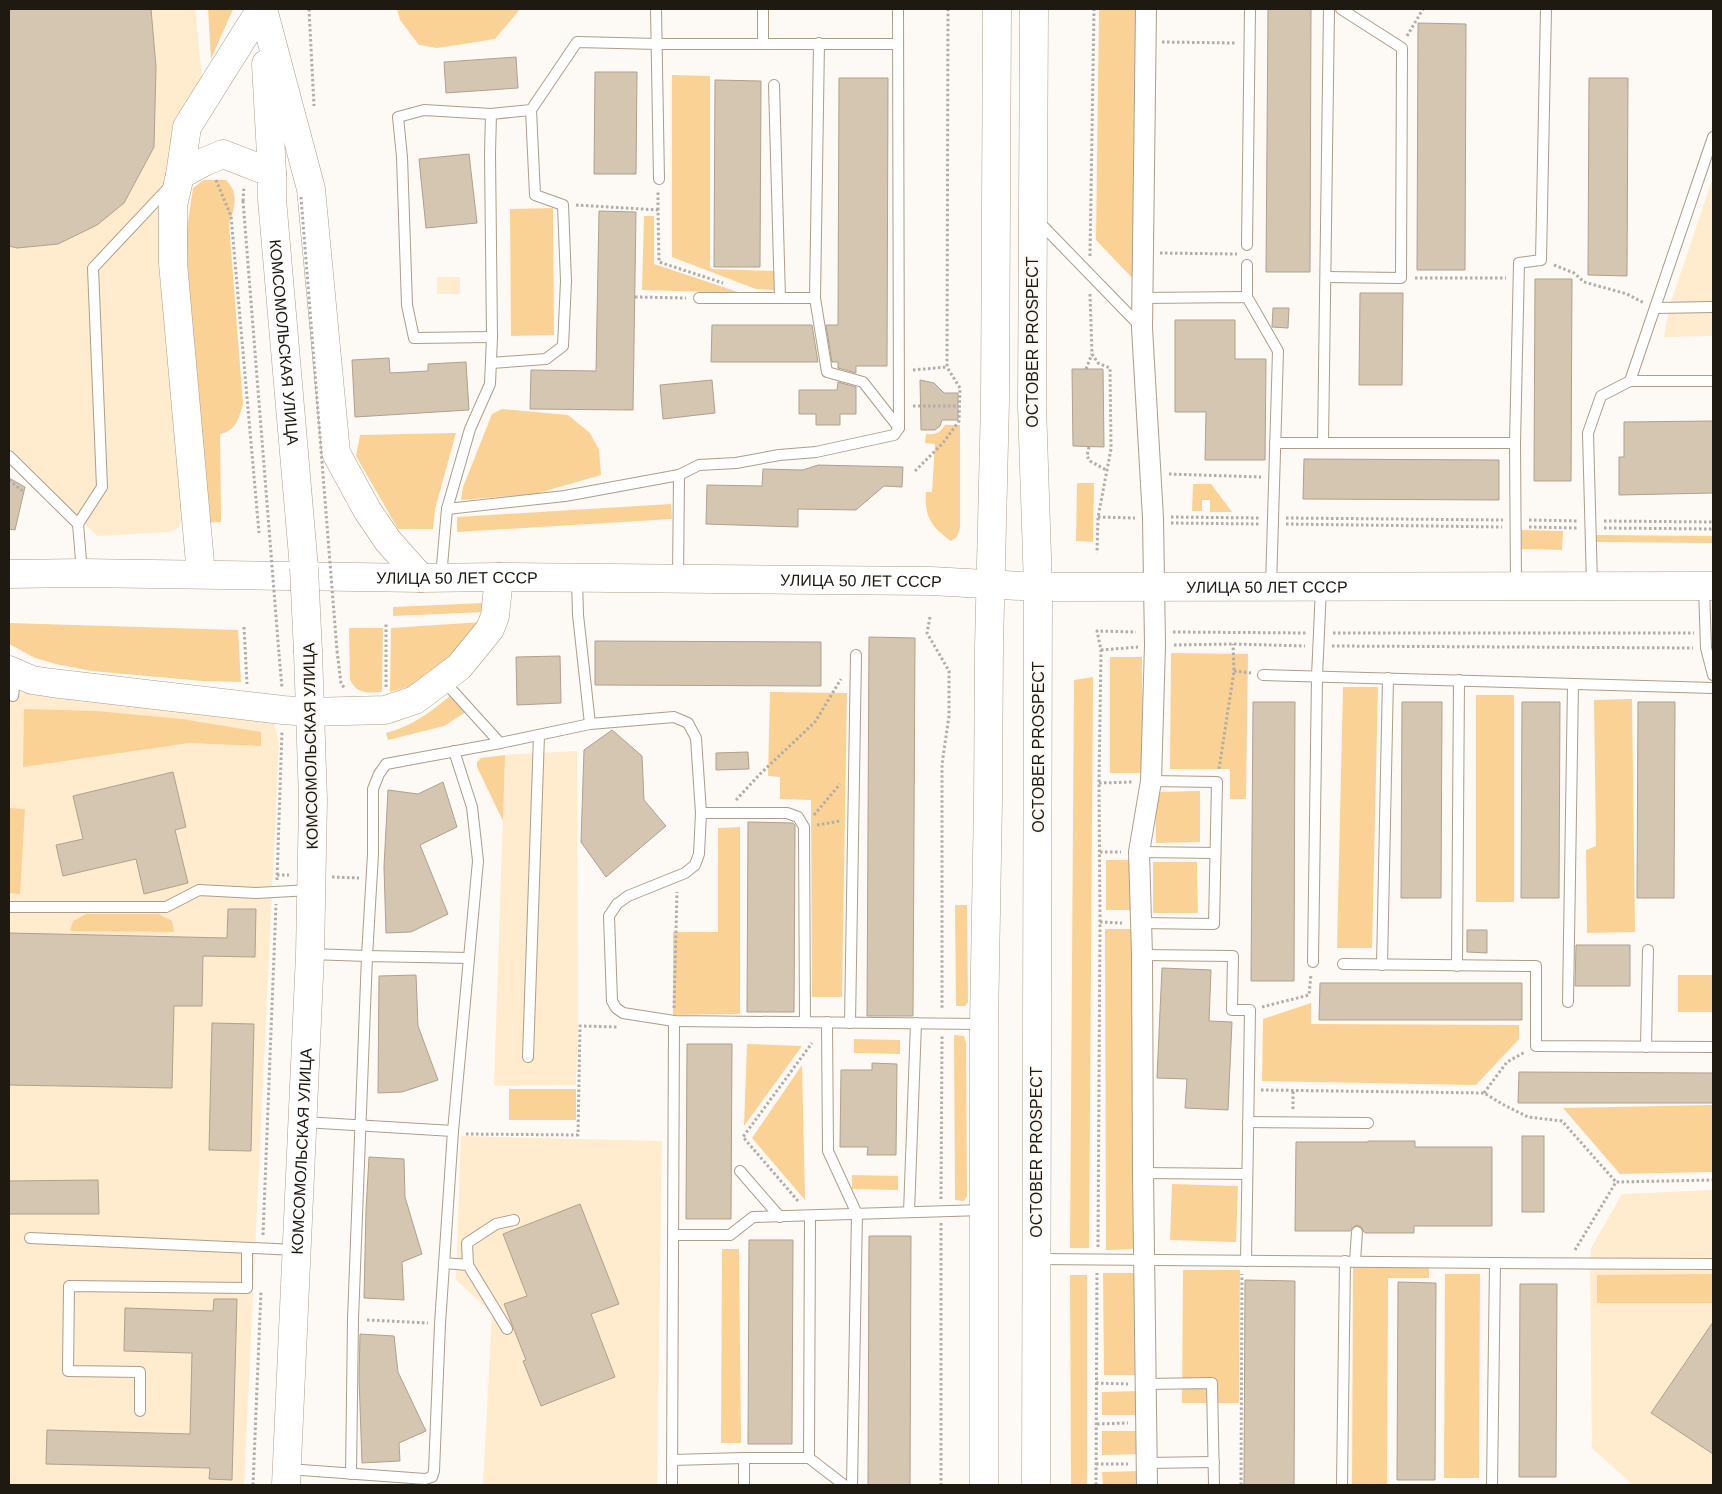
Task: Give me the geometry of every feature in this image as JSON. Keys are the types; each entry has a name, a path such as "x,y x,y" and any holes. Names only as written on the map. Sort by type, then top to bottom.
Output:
{"main road":[{"path":"201,574 173,263 173,206 187,127 262,9"},
{"path":"262,9 311,189 336,453 388,541 431,578"},
{"name":"КОМСОМОЛЬСКАЯ УЛИЦА","path":"262,9 272,186 304,568 308,652 296,711 313,800 310,954 286,1477"},
{"path":"984,1485 984,1024 990,585 995,402 997,9"},
{"name":"OCTOBER PROSPECT","path":"1034,9 1032,406 1038,587 1036,1485"},
{"path":"180,175 223,154 272,186"},
{"name":"УЛИЦА 50 ЛЕТ СССР","path":"9,574 82,573 431,578 931,581 1038,587 1709,586"},
{"path":"13,680 32,680 52,684 296,711 385,710 415,700 459,667 490,629 495,616 499,577"}],"street":[{"path":"1146,9 1142,328 1155,587 1151,781 1139,852 1142,954 1142,1173 1147,1485"}],"lane":[{"path":"656,9 658,44 658,179"},
{"path":"763,9 763,43"},
{"path":"447,509 565,496 679,475 698,465 736,463 779,455 816,452 894,435 899,428 898,9"},
{"path":"1248,245 1250,9"},
{"path":"1323,443 1328,9"},
{"path":"1326,277 1402,278 1402,48 1341,9"},
{"path":"1516,586 1517,278 1519,263 1541,260 1546,9"},
{"path":"491,363 546,359 563,346 566,281 563,205 534,195 531,110 577,42 898,44"},
{"path":"819,43 815,298 827,372 863,382 899,428"},
{"path":"774,85 780,298"},
{"path":"492,337 414,338 407,305 402,157 398,117 424,110 492,114 531,110"},
{"path":"431,578 447,509 470,429 490,384 492,337 490,153 492,114"},
{"path":"1630,382 1713,138"},
{"path":"82,573 78,524 102,487 93,268 180,175"},
{"path":"1032,214 1142,328"},
{"path":"1247,265 1247,297 1278,351 1271,586"},
{"path":"1142,298 1247,297"},
{"path":"699,298 815,298"},
{"path":"1655,308 1713,307"},
{"path":"1592,586 1588,433 1601,396 1630,382 1713,382"},
{"path":"1275,443 1515,443"},
{"path":"9,456 78,524"},
{"path":"678,579 679,475"},
{"path":"577,579 578,615 590,724"},
{"path":"1709,586 1706,648 1713,674"},
{"path":"1313,962 1316,676 1321,587"},
{"path":"850,1022 856,655"},
{"path":"1263,675 1713,688"},
{"path":"1382,965 1388,678"},
{"path":"1457,966 1459,680"},
{"path":"1568,1002 1573,684"},
{"path":"452,690 500,743"},
{"path":"351,1474 353,1319 367,956 373,854 373,789 379,774 386,764 590,724 674,717 688,723 696,738 701,813 699,854 695,865 685,873 628,896 617,904 609,916 612,1001 616,1008 622,1013 674,1021 984,1024"},
{"path":"528,1056 539,735"},
{"path":"286,1477 351,1474 426,1479 432,1477 434,1471 440,1324 453,1132 478,861 472,808 454,751"},
{"path":"1140,923 1214,924 1217,782 1151,781"},
{"path":"701,813 787,813 798,818 804,827 805,1022"},
{"path":"1139,852 1216,853"},
{"path":"9,907 166,907 199,890 256,893 312,890"},
{"path":"1646,1047 1648,950"},
{"path":"310,954 469,958"},
{"path":"1142,954 1234,956 1232,1010 1250,1010 1244,1261"},
{"path":"1343,964 1536,966 1536,1046 1713,1047"},
{"path":"672,1485 674,1021"},
{"path":"828,1022 828,1151 857,1214 852,1485"},
{"path":"909,1212 916,1023"},
{"path":"303,1122 453,1132"},
{"path":"1248,1122 1368,1123"},
{"path":"740,1171 780,1217"},
{"path":"1142,1173 1247,1174"},
{"path":"673,1235 730,1235 753,1218 983,1210"},
{"path":"809,1458 810,1216"},
{"path":"507,1330 468,1265 467,1243 496,1224 514,1220"},
{"path":"1342,1485 1350,1261 1357,1232"},
{"path":"30,1238 297,1250"},
{"path":"140,1411 140,1372 68,1371 69,1286 247,1288 247,1248"},
{"path":"1036,1258 1713,1264"},
{"path":"444,1263 468,1265"},
{"path":"1492,1485 1495,1263"},
{"path":"1146,1384 1212,1383 1214,1485"},
{"path":"744,1458 744,1485"},
{"path":"672,1460 809,1458 844,1485"},
{"path":"1146,1463 1214,1462"}],"path":[{"path":"309,9 314,113"},
{"path":"915,471 943,443 959,421 960,388 946,367 948,9"},
{"path":"1086,369 1092,354 1090,272 1094,9"},
{"path":"1402,48 1414,22 1423,9"},
{"path":"1146,42 1249,43"},
{"path":"204,162 211,168 231,216 259,533"},
{"path":"301,197 337,651 341,683 349,694"},
{"path":"243,201 280,654 296,711 276,892 263,1248"},
{"path":"563,205 658,210 658,262 727,284"},
{"path":"1143,253 1238,254"},
{"path":"1541,260 1574,273 1584,282 1626,294 1655,308"},
{"path":"1402,278 1517,278"},
{"path":"635,298 699,298"},
{"path":"1092,354 1098,363 1110,368 1110,449 1098,517 1097,553"},
{"path":"899,371 946,367"},
{"path":"927,406 957,406"},
{"path":"1088,447 1087,456 1090,461 1106,470"},
{"path":"1166,474 1274,477"},
{"path":"1098,517 1153,520 1516,524 1713,522"},
{"path":"1272,521 1591,524 1713,529"},
{"path":"930,617 927,633 949,671 949,716 942,764 941,1485"},
{"path":"386,624 386,689"},
{"path":"244,627 247,686"},
{"path":"1096,1485 1101,650 1097,631 1154,639 1233,644 1706,648"},
{"path":"1101,650 1154,639 1318,633 1706,633"},
{"path":"1217,782 1234,671 1233,644"},
{"path":"724,813 760,774 814,722 856,655"},
{"path":"804,827 854,768"},
{"path":"1099,783 1151,781"},
{"path":"804,827 853,819"},
{"path":"674,1021 677,876"},
{"path":"1250,1010 1309,995 1313,962"},
{"path":"810,1216 743,1137 828,1022"},
{"path":"453,1132 578,1135 580,1026 627,1027"},
{"path":"1484,1093 1507,1062 1536,1046"},
{"path":"1249,1089 1484,1093 1528,1117 1562,1121 1616,1182 1713,1180"},
{"path":"1292,1122 1293,1090"},
{"path":"1567,1264 1616,1182"},
{"path":"1241,1485 1244,1261"},
{"path":"253,1485 262,1286"},
{"path":"353,1319 440,1324"},
{"path":"1096,1383 1146,1384"},
{"path":"1097,1424 1146,1424"},
{"path":"1096,1464 1146,1463"}],"shaded area":[{"path":"9,9 195,9 202,76 172,146 166,264 182,519 178,528 169,532 97,536 9,447"},
{"path":"208,9 233,9 211,59"},
{"path":"397,9 520,9 495,39 437,48 419,45 400,20"},
{"path":"1099,9 1139,9 1136,282 1096,240"},
{"path":"672,75 710,76 710,267 712,269 774,271 774,290 756,289 672,257"},
{"path":"1713,177 1713,336 1664,337 1669,308"},
{"path":"204,180 226,180 234,195 235,201 229,224 243,404 233,427 220,434 221,522 204,523 186,235 193,188"},
{"path":"553,208 554,335 511,336 510,209"},
{"path":"644,216 654,216 654,264 741,293 642,290"},
{"path":"437,277 460,277 460,294 437,294"},
{"path":"502,409 568,415 590,433 599,450 601,475 535,494 461,500 463,487 492,414"},
{"path":"945,425 960,425 960,527 957,537 951,541 934,526 926,508 926,492 932,492 935,444 925,443 926,434 937,433"},
{"path":"456,433 435,509 433,529 398,529 356,456 360,435"},
{"path":"1077,483 1094,483 1093,542 1076,541"},
{"path":"1193,484 1211,484 1232,512 1210,512 1210,500 1202,500 1202,511 1192,511"},
{"path":"671,504 672,519 457,532 457,517"},
{"path":"1520,530 1563,531 1562,550 1520,549"},
{"path":"1595,535 1713,536 1713,543 1596,542"},
{"path":"483,603 484,612 393,616 393,607"},
{"path":"482,622 447,664 411,686 390,692 391,628"},
{"path":"9,623 238,630 241,682 202,681 92,671 56,664 35,658 9,644"},
{"path":"349,628 383,628 382,692 359,690 352,684 350,679"},
{"path":"1171,653 1248,654 1246,799 1230,799 1230,769 1170,769"},
{"path":"1110,657 1142,657 1143,773 1110,773"},
{"path":"1093,677 1089,1248 1070,1248 1074,680"},
{"path":"1343,687 1378,687 1372,948 1337,948"},
{"path":"9,691 104,694 265,713 274,723 279,742 244,1485 9,1485"},
{"path":"770,692 847,693 842,997 812,997 811,800 780,799 780,777 768,776"},
{"path":"451,695 466,712 444,726 388,740 386,733 421,718"},
{"path":"1476,695 1514,695 1514,902 1476,902"},
{"path":"1632,699 1635,932 1587,933 1586,850 1596,846 1594,700"},
{"path":"24,709 97,711 182,719 261,732 261,746 189,743 23,767"},
{"path":"577,751 578,1028 576,1085 494,1086 505,755"},
{"path":"505,755 503,821 477,767 477,762 481,758"},
{"path":"1200,791 1200,842 1156,843 1155,792"},
{"path":"9,808 25,809 20,894 9,893"},
{"path":"740,827 740,1014 673,1015 673,932 718,932 718,828"},
{"path":"1106,860 1130,860 1130,910 1106,910"},
{"path":"1153,862 1197,862 1198,913 1153,913"},
{"path":"955,905 967,905 968,1002 965,1006 956,1006"},
{"path":"86,914 159,914 172,921 174,932 70,931 73,921"},
{"path":"1105,929 1135,929 1135,1249 1106,1250"},
{"path":"1678,975 1713,975 1713,1012 1678,1012"},
{"path":"1311,1003 1311,1024 1519,1025 1519,1039 1476,1085 1262,1081 1263,1019"},
{"path":"954,1035 964,1036 966,1043 967,1196 964,1201 955,1200"},
{"path":"854,1039 900,1040 900,1054 854,1053"},
{"path":"747,1045 802,1046 744,1126"},
{"path":"802,1065 805,1200 752,1138"},
{"path":"509,1089 576,1089 576,1120 509,1120"},
{"path":"1713,1105 1713,1172 1620,1174 1563,1108"},
{"path":"461,1136 662,1141 657,1485 483,1485 492,1313 456,1280"},
{"path":"852,1175 898,1176 898,1190 852,1189"},
{"path":"1172,1184 1238,1186 1236,1242 1170,1240"},
{"path":"1713,1190 1713,1485 1633,1485 1592,1448 1591,1248 1622,1194"},
{"path":"722,1249 739,1249 741,1443 721,1443"},
{"path":"1353,1267 1429,1268 1429,1278 1388,1278 1387,1485 1352,1485"},
{"path":"1183,1270 1240,1270 1239,1403 1182,1403"},
{"path":"1103,1273 1138,1273 1139,1375 1104,1375"},
{"path":"1445,1274 1480,1274 1479,1478 1444,1478"},
{"path":"1713,1274 1713,1303 1597,1303 1597,1275"},
{"path":"1070,1275 1087,1275 1087,1485 1071,1485"},
{"path":"1141,1391 1141,1415 1102,1415 1102,1392"},
{"path":"1102,1431 1141,1431 1142,1454 1102,1455"},
{"path":"1142,1471 1142,1485 1103,1485 1102,1472"}],"building":[{"path":"9,9 151,9 156,67 154,147 124,203 97,225 58,244 17,248 9,246"},
{"path":"1268,9 1311,9 1310,272 1266,272"},
{"path":"1418,23 1466,24 1465,270 1417,270"},
{"path":"516,57 518,88 446,93 444,62"},
{"path":"595,72 637,72 636,174 594,174"},
{"path":"839,78 888,78 887,366 856,366 856,373 838,368 838,362 832,362 826,325 838,325"},
{"path":"1589,78 1628,78 1627,276 1588,275"},
{"path":"715,80 761,81 760,267 714,267"},
{"path":"469,154 477,223 426,228 419,159"},
{"path":"599,211 636,212 633,410 530,409 531,370 596,371"},
{"path":"1535,279 1572,279 1571,481 1534,481"},
{"path":"1360,293 1403,293 1402,385 1359,385"},
{"path":"1273,308 1289,308 1288,328 1272,327"},
{"path":"1175,320 1235,320 1235,359 1266,359 1265,460 1205,460 1206,412 1175,412"},
{"path":"712,325 812,325 818,362 711,362"},
{"path":"389,358 390,373 428,371 428,364 466,362 469,410 355,417 352,360"},
{"path":"1072,369 1103,369 1104,447 1073,446"},
{"path":"712,380 715,413 663,419 660,385"},
{"path":"920,380 934,383 944,393 958,393 958,420 942,420 940,426 935,430 921,430"},
{"path":"838,382 856,387 856,414 840,414 840,425 816,425 816,414 799,414 799,390 837,390"},
{"path":"1713,421 1713,493 1619,495 1619,457 1624,457 1624,422"},
{"path":"1304,459 1499,460 1499,500 1303,499"},
{"path":"818,465 903,467 902,487 884,486 856,510 798,509 798,527 706,524 707,485 762,486 763,469 803,470"},
{"path":"9,478 25,487 15,530 9,529"},
{"path":"869,637 915,638 913,1016 867,1016"},
{"path":"595,641 821,642 821,686 595,685"},
{"path":"560,656 561,703 517,705 516,657"},
{"path":"1253,702 1295,702 1294,981 1251,981"},
{"path":"1402,702 1442,702 1441,898 1401,898"},
{"path":"1522,702 1560,702 1559,898 1521,898"},
{"path":"1638,702 1675,702 1674,898 1637,898"},
{"path":"612,730 642,756 644,800 666,826 606,877 581,842 584,750"},
{"path":"748,752 749,769 716,770 716,753"},
{"path":"173,772 186,827 175,830 188,883 144,894 136,859 63,876 56,845 83,839 73,796"},
{"path":"443,782 457,827 420,845 448,914 411,932 386,933 384,867 388,790 418,794"},
{"path":"748,822 793,823 795,825 794,1012 747,1012"},
{"path":"228,909 256,909 255,957 203,956 202,1006 174,1006 172,1088 9,1085 9,933 227,938"},
{"path":"1467,930 1487,930 1487,953 1467,952"},
{"path":"1576,945 1630,945 1630,986 1575,986"},
{"path":"1162,968 1211,970 1209,1021 1232,1022 1228,1110 1185,1108 1187,1079 1157,1078"},
{"path":"416,975 418,1026 438,1080 402,1092 378,1093 379,976"},
{"path":"1320,983 1522,983 1522,1020 1319,1020"},
{"path":"212,1023 254,1024 251,1151 209,1150"},
{"path":"687,1044 732,1044 731,1219 686,1219"},
{"path":"872,1063 897,1064 896,1155 867,1155 868,1147 840,1147 841,1070 872,1070"},
{"path":"1519,1072 1713,1073 1713,1103 1518,1103"},
{"path":"1522,1136 1544,1136 1544,1212 1522,1212"},
{"path":"1415,1141 1415,1147 1492,1147 1492,1226 1414,1226 1414,1233 1366,1233 1357,1225 1350,1231 1295,1231 1296,1142"},
{"path":"369,1157 404,1159 405,1197 422,1254 402,1262 404,1300 364,1298"},
{"path":"98,1180 99,1214 9,1214 9,1181"},
{"path":"580,1204 619,1304 591,1314 615,1377 541,1406 523,1361 526,1360 504,1304 527,1296 503,1234"},
{"path":"869,1236 911,1236 910,1485 868,1485"},
{"path":"749,1240 793,1240 792,1444 748,1444"},
{"path":"1245,1280 1295,1281 1294,1485 1244,1485"},
{"path":"1398,1282 1436,1283 1435,1480 1397,1480"},
{"path":"1520,1284 1557,1284 1556,1477 1519,1477"},
{"path":"214,1299 237,1299 232,1480 209,1479 210,1468 46,1464 47,1430 190,1434 192,1353 124,1351 125,1308 213,1311"},
{"path":"1713,1322 1713,1454 1651,1413"},
{"path":"360,1334 394,1336 398,1372 426,1431 399,1443 400,1461 362,1463 359,1378"}]}
